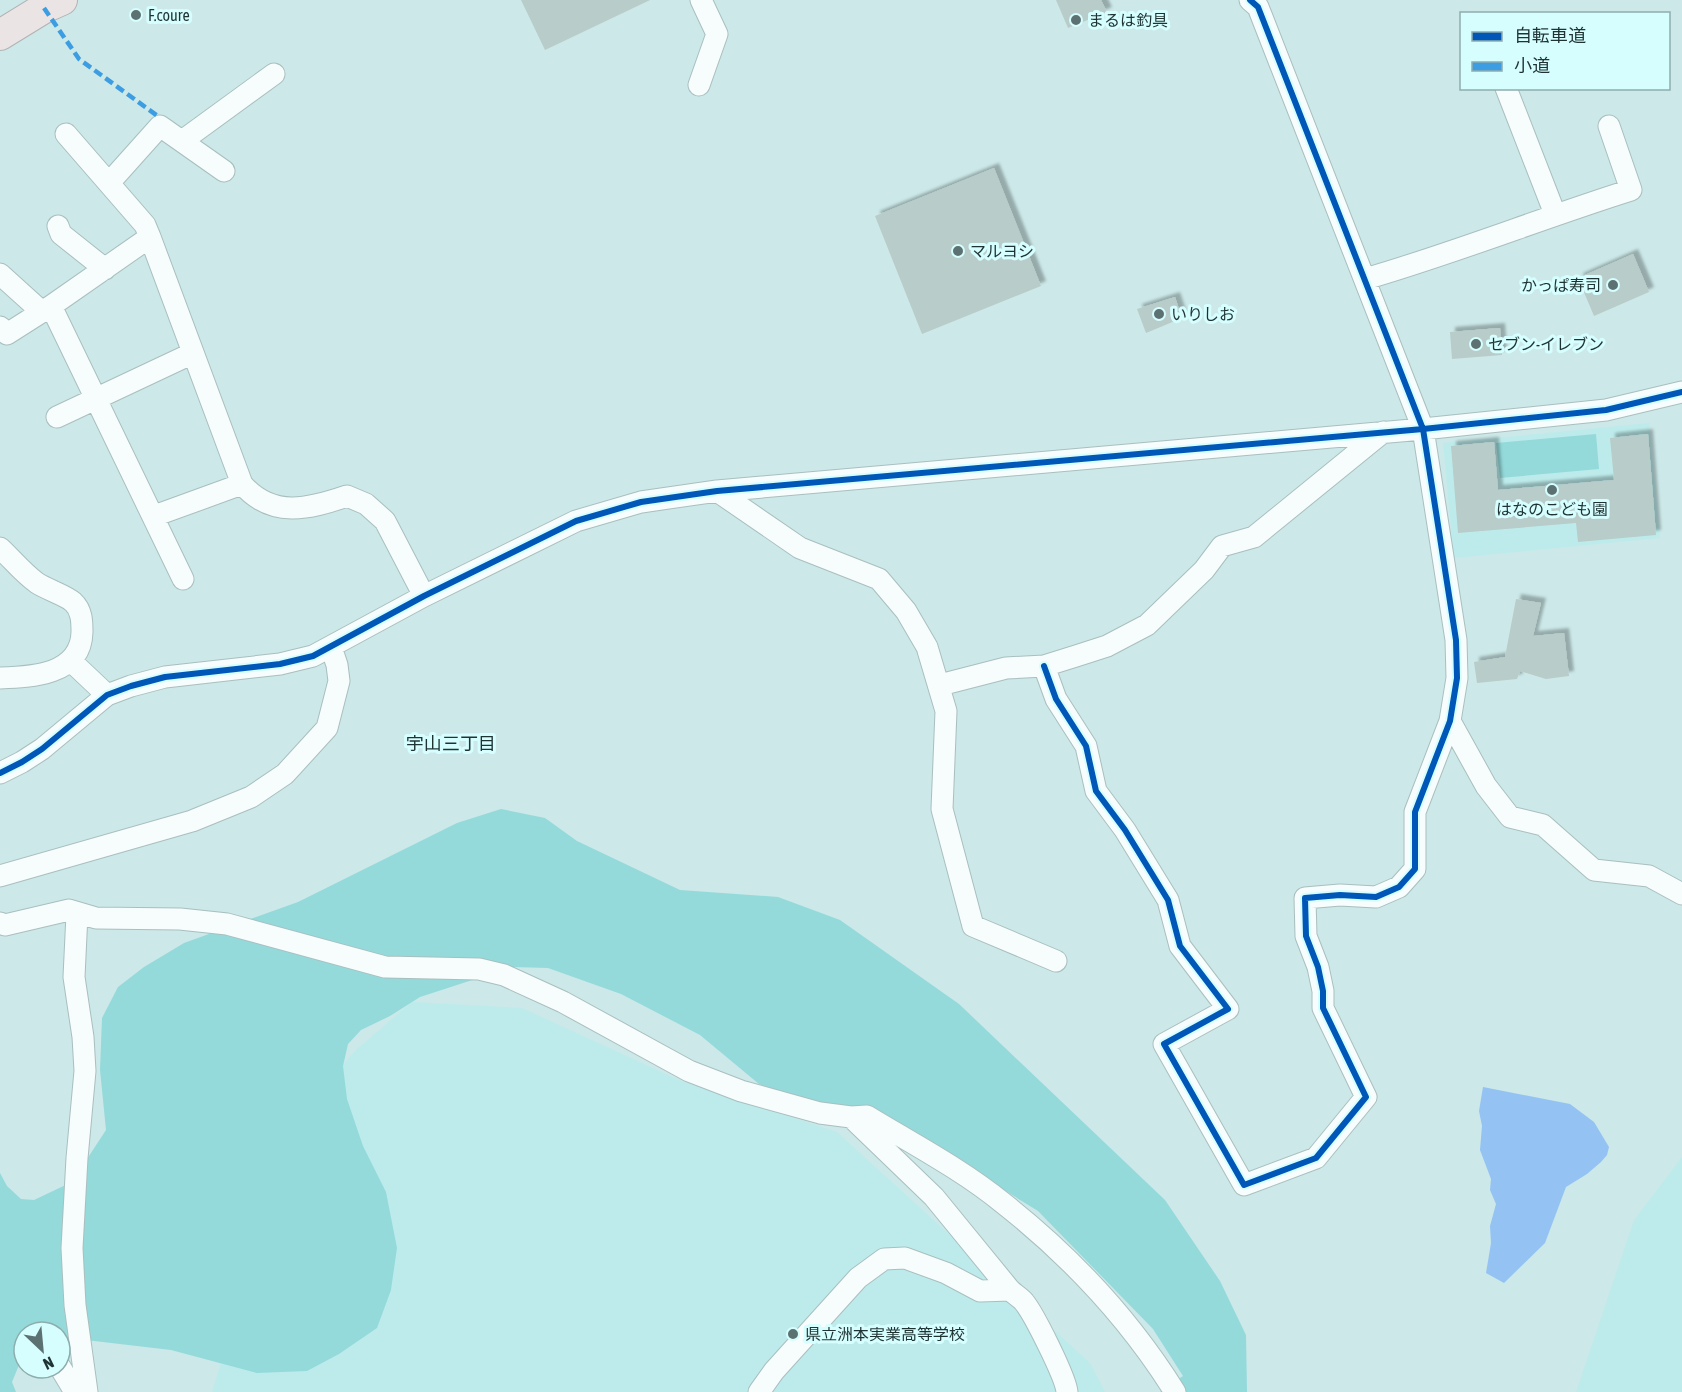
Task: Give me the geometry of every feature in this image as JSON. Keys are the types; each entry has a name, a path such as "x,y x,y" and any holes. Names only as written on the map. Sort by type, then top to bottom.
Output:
{"highway":[{"path":"0,36 48,3"}],"street":[{"path":"699,85 717,34 701,0"},
{"path":"1044,666 1056,699 1086,746 1096,790 1125,830 1168,900 1180,946 1228,1009 1164,1044 1244,1185 1316,1158 1366,1097 1323,1008 1323,991 1306,936 1305,898 1376,897 1399,887 1416,869 1415,812 1450,721 1457,678 1456,640 1423,429 1258,7 1250,0"},
{"path":"182,141 274,74"},
{"path":"1507,90 1555,214"},
{"path":"109,183 160,126 224,171"},
{"path":"1365,279 1424,262 1555,214 1631,190 1608,126"},
{"path":"66,134 145,225 242,483 252,496 269,504 287,508 316,507 347,496 366,504 385,521 424,596"},
{"path":"58,226 61,234 105,269"},
{"path":"0,327 7,334 150,237"},
{"path":"0,274 46,309 96,399 183,579"},
{"path":"57,417 193,352"},
{"path":"0,773 42,749 107,695 149,680 280,664 313,656 424,596 576,521 641,502 717,491 1423,429 1606,410 1682,392"},
{"path":"940,685 1006,668 1044,666 1107,646 1147,625 1204,570 1222,546 1254,537 1384,432"},
{"path":"154,516 242,483"},
{"path":"717,491 800,548 879,579 906,611 927,647 946,711 942,808 973,926 1056,961"},
{"path":"0,548 34,581 73,602 82,617 81,642 71,662 45,675 0,678"},
{"path":"0,876 192,821 251,797 285,774 327,728 339,681 331,647"},
{"path":"71,662 107,695"},
{"path":"1450,721 1486,786 1510,817 1543,825 1594,870 1649,876 1682,894"},
{"path":"0,923 5,926 69,910 96,918 180,919 227,924 385,967 479,969 504,975 563,1002 689,1071 741,1091 820,1113 850,1117 867,1116 959,1172 1011,1210 1071,1261 1142,1345 1175,1392"},
{"path":"77,914 74,977 83,1037 85,1071 72,1248 75,1305 87,1392"},
{"path":"850,1117 934,1197 1010,1290 1024,1302 1059,1366 1067,1392"},
{"path":"759,1392 774,1371 858,1278 884,1259 905,1258 946,1273 980,1291 1010,1290"}],"shaded area":[{"name":"はなのこども園","path":"1649,423 1660,538 1454,558 1443,443"},
{"path":"1596,434 1599,469 1500,478 1496,443"},
{"path":"501,809 545,818 577,841 680,890 778,897 840,920 959,1004 1165,1200 1220,1281 1246,1335 1247,1392 1160,1392 1183,1376 1153,1329 1038,1211 870,1107 818,1105 759,1084 700,1035 621,994 548,968 512,967 420,997 390,1016 361,1030 348,1044 343,1066 347,1099 363,1146 386,1192 397,1248 391,1290 377,1328 339,1354 307,1371 257,1373 171,1350 72,1338 72,1320 12,1320 12,1382 16,1392 0,1392 0,1173 7,1186 21,1199 34,1200 72,1182 106,1130 100,1070 102,1018 118,987 144,967 184,943 298,902 457,823"},
{"path":"412,1002 522,1008 681,1081 837,1132 1090,1363 1105,1392 212,1392 299,1113 357,1049"},
{"path":"1483,1087 1570,1104 1594,1122 1609,1147 1607,1155 1601,1162 1566,1187 1545,1243 1504,1283 1486,1273 1491,1243 1490,1226 1496,1204 1490,1190 1491,1179 1480,1150 1482,1126 1479,1111"},
{"path":"1682,1157 1682,1392 1576,1392 1634,1220"}],"building":[{"path":"521,0 650,0 545,50"},
{"name":"まるは釣具","path":"1056,0 1101,0 1107,12 1068,28"},
{"name":"マルヨシ","path":"994,168 1041,286 922,334 875,216"},
{"name":"かっぱ寿司","path":"1633,254 1649,292 1594,316 1578,278"},
{"name":"いりしお","path":"1175,297 1182,318 1146,333 1137,309"},
{"name":"セブン-イレブン","path":"1500,328 1502,355 1452,359 1450,332"},
{"name":"はなのこども園","path":"1648,434 1656,535 1578,542 1576,523 1458,533 1451,446 1494,442 1498,490 1614,480 1610,438"},
{"path":"1516,599 1541,603 1533,636 1564,633 1569,676 1546,679 1520,671 1517,679 1477,683 1474,662 1505,657"}],"marked path":[{"path":"44,8 79,59 159,117"}],"cycle path":[{"path":"1044,666 1056,699 1086,746 1096,791 1125,830 1168,900 1180,946 1228,1009 1164,1044 1244,1185 1316,1158 1366,1097 1323,1008 1323,991 1318,967 1306,936 1305,898 1340,895 1376,897 1399,887 1415,869 1415,812 1450,721 1457,678 1456,640 1423,429 1258,7 1250,0"},
{"path":"0,773 42,749 107,695 165,677 280,664 313,656 424,596 576,521 641,502 717,491 1423,429 1606,410 1682,392"}],"place":[{"name":"F.coure","path":"136,15"},
{"name":"まるは釣具","path":"1076,20"},
{"name":"マルヨシ","path":"958,251"},
{"name":"かっぱ寿司","path":"1613,285"},
{"name":"いりしお","path":"1159,314"},
{"name":"セブン-イレブン","path":"1476,344"},
{"name":"はなのこども園","path":"1552,490"},
{"name":"県立洲本実業高等学校","path":"793,1334"}],"district":[{"name":"宇山三丁目","path":"451,744"}]}
